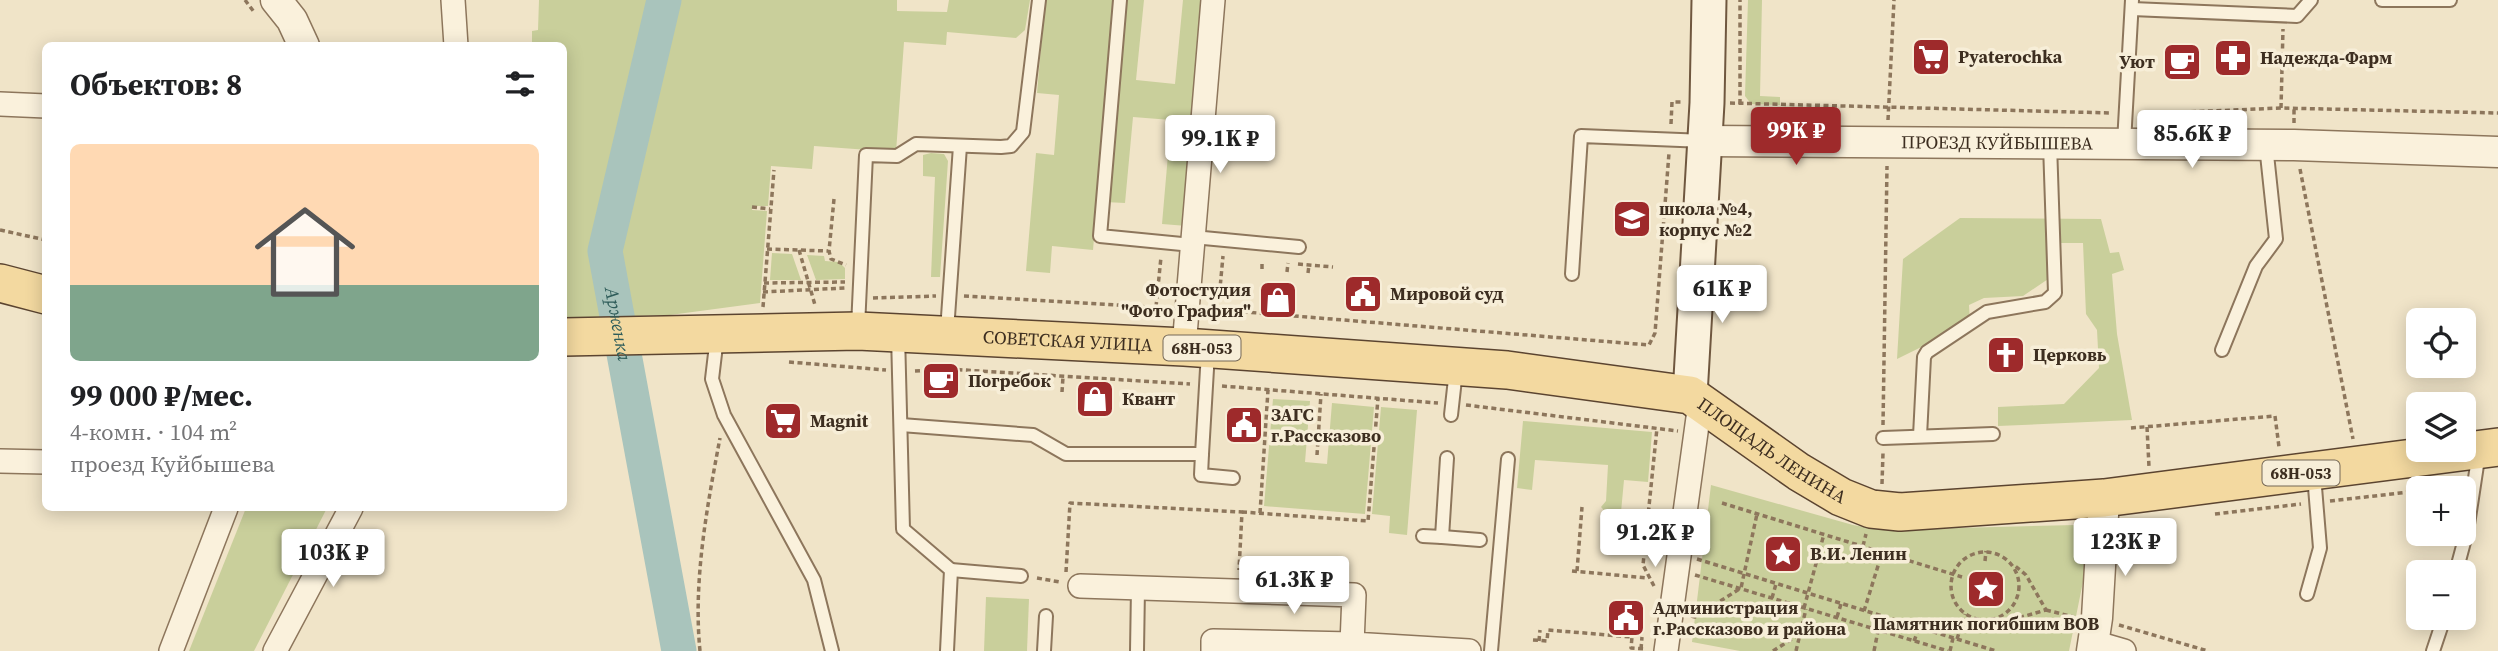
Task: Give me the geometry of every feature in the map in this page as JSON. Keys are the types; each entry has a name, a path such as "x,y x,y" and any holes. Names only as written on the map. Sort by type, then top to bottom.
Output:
{"main road":[{"name":"ПЛОЩАДЬ ЛЕНИНА","path":"1709,0 1695,399 1841,497 1871,509 1891,503"},
{"path":"0,283 42,294"},
{"name":"СОВЕТСКАЯ УЛИЦА","path":"567,337 715,333 858,315 898,333 1196,348 1457,366 1652,390"},
{"name":"СОВЕТСКАЯ УЛИЦА","path":"1579,380 1695,399"},
{"name":"68Н-053","path":"1891,503 2104,498 2297,465 2489,448"}],"street":[{"path":"276,0 292,20 302,42"},
{"path":"453,0 456,42"},
{"path":"1196,348 1187,309 1213,0"},
{"path":"0,104 42,106"},
{"name":"ПРОЕЗД КУЙБЫШЕВА","path":"1705,141 2266,145 2498,152"},
{"path":"1657,650 1695,399"},
{"path":"0,461 42,462"},
{"path":"2104,498 2094,637 2124,651"},
{"path":"171,651 225,511"},
{"path":"275,651 349,511"},
{"path":"1080,586 1354,595 1352,644"},
{"path":"1213,646 1352,644 1469,651"}],"lane":[{"path":"858,315 866,155 897,156 916,144 1010,146 1023,132 1039,0"},
{"path":"1120,0 1100,236 1163,242 1193,241 1299,247"},
{"path":"2124,144 2132,4 2297,16 2311,0"},
{"path":"2382,0 2450,0"},
{"path":"1572,274 1581,136 1705,141"},
{"path":"1920,436 1927,352 1987,312 2045,302 2055,293 2050,144"},
{"path":"2222,350 2256,266 2276,239 2266,145"},
{"path":"946,335 960,146"},
{"path":"715,333 712,379 724,415 814,580 832,651"},
{"path":"898,333 903,529 951,570 1021,576"},
{"path":"1196,348 1201,475 1233,478"},
{"path":"1452,410 1457,366"},
{"path":"901,425 1033,435 1066,454 1202,454"},
{"path":"1883,438 1993,434"},
{"path":"2459,560 2489,448"},
{"path":"1442,537 1447,457"},
{"path":"1491,651 1508,459"},
{"path":"2297,465 2320,548 2307,594"},
{"path":"1423,536 1480,540"},
{"path":"947,651 951,570"},
{"path":"1137,651 1138,588"},
{"path":"1044,651 1046,616"},
{"path":"2433,651 2440,630"}],"path":[{"path":"1740,0 1740,103"},
{"path":"1891,503 1883,438 1887,143 1894,0"},
{"path":"2281,108 2283,15"},
{"path":"2299,164 2355,448"},
{"path":"763,309 774,170"},
{"path":"834,199 829,251 831,260 841,261"},
{"path":"752,207 770,209"},
{"path":"0,230 42,239"},
{"path":"1156,307 1163,242"},
{"path":"767,249 829,251"},
{"path":"799,250 816,307"},
{"path":"1218,310 1223,250"},
{"path":"1262,261 1262,269"},
{"path":"1287,272 1288,263"},
{"path":"1308,274 1309,265"},
{"path":"763,292 847,285 764,283"},
{"path":"858,315 950,296 1218,310 1638,345 1649,345 1655,333"},
{"path":"780,361 900,371 948,369 1191,384"},
{"path":"1062,392 1063,376"},
{"path":"1216,386 1378,398 1452,410 1664,428"},
{"path":"1260,513 1268,390"},
{"path":"1317,455 1321,394"},
{"path":"1021,576 1065,582 1070,503 1368,521 1378,398"},
{"path":"700,651 696,617 710,494 724,415"},
{"path":"2131,428 2275,416 2297,465"},
{"path":"2147,427 2149,476"},
{"path":"1657,428 1643,561 1648,578 1657,591"},
{"path":"1722,503 1962,577"},
{"path":"1583,507 1574,571 1648,578"},
{"path":"1237,593 1242,512"},
{"path":"1695,617 1741,588 1757,514"},
{"path":"2124,572 2142,523 2154,522"},
{"path":"1796,651 1824,534"},
{"path":"2046,610 2011,620 1987,620 1965,614 1951,593 1952,574 1963,559 1986,551 2007,560 2026,575 2046,610 2094,637 2208,651"},
{"path":"1985,561 1986,551"},
{"path":"1864,611 1883,552"},
{"path":"1987,620 2006,613 2017,597 2018,577 2007,560"},
{"path":"1702,561 1996,651"},
{"path":"1700,577 1949,651 1965,614"},
{"path":"1772,598 1776,584"},
{"path":"1837,617 1841,604"},
{"path":"1874,651 1881,616"},
{"path":"1914,641 1919,628"},
{"path":"1539,641 1540,630"},
{"path":"1533,640 1547,642 1548,630 1632,637 1631,648 1657,650"},
{"path":"1773,651 1800,634"},
{"path":"1641,649 1642,637"}],"green space":[{"path":"539,0 897,0 897,11 947,12 949,0 1030,0 1025,30 1016,38 947,32 946,45 904,42 896,152 814,146 812,169 771,166 768,206 752,206 752,210 767,211 760,303 670,315 567,318 567,42 532,42 532,31 538,30"},
{"path":"1045,0 1114,0 1093,250 1052,246 1050,273 1026,271 1036,153 1054,155 1059,95 1037,93"},
{"path":"1125,0 1144,0 1136,80 1175,84 1183,0 1206,0 1187,226 1162,224 1171,120 1133,117 1125,203 1105,202"},
{"path":"1748,0 1762,0 1760,96 1780,97 1780,105 1751,104 1745,96"},
{"path":"944,154 948,161 940,277 931,277 935,177 923,176 923,155"},
{"path":"1960,218 2101,219 2110,253 2119,252 2124,270 2112,274 2117,334 2132,420 1998,426 1998,407 2064,404 2099,368 2097,330 2086,314 2083,243 2054,243 2054,275 2023,296 1984,298 1969,305 1970,323 1897,359 1903,259"},
{"path":"772,253 792,254 801,280 770,280"},
{"path":"807,255 824,256 825,261 839,262 845,268 845,279 816,280"},
{"path":"1273,399 1310,401 1305,462 1327,464 1332,403 1374,407 1365,514 1264,506"},
{"path":"1381,407 1417,410 1407,535 1389,533 1390,516 1372,514"},
{"path":"1523,421 1652,432 1648,482 1624,480 1621,512 1613,520 1601,507 1606,501 1608,465 1535,460 1532,490 1517,488"},
{"path":"1711,485 1853,525 1882,530 2075,525 2087,537 2090,547 2069,651 1740,651 1692,642"},
{"path":"245,511 325,511 254,651 189,651"},
{"path":"986,597 1029,599 1027,651 984,651"}],"waterway":[{"name":"Арженка","path":"664,0 605,251 679,651"}],"place":[{"name":"Pyaterochka","path":"1931,57"},
{"name":"Надежда-Фарм","path":"2233,58"},
{"name":"Уют","path":"2182,62"},
{"name":"школа №4, корпус №2","path":"1632,219"},
{"name":"Мировой суд","path":"1363,294"},
{"name":"Фотостудия \"Фото Графия\"","path":"1278,300"},
{"name":"Церковь","path":"2006,355"},
{"name":"Погребок","path":"941,381"},
{"name":"Квант","path":"1095,399"},
{"name":"Magnit","path":"783,421"},
{"name":"ЗАГС г.Рассказово","path":"1244,425"},
{"name":"В.И. Ленин","path":"1783,554"},
{"name":"Памятник погибшим ВОВ","path":"1986,589"},
{"name":"Администрация г.Рассказово и района","path":"1626,618"}]}
